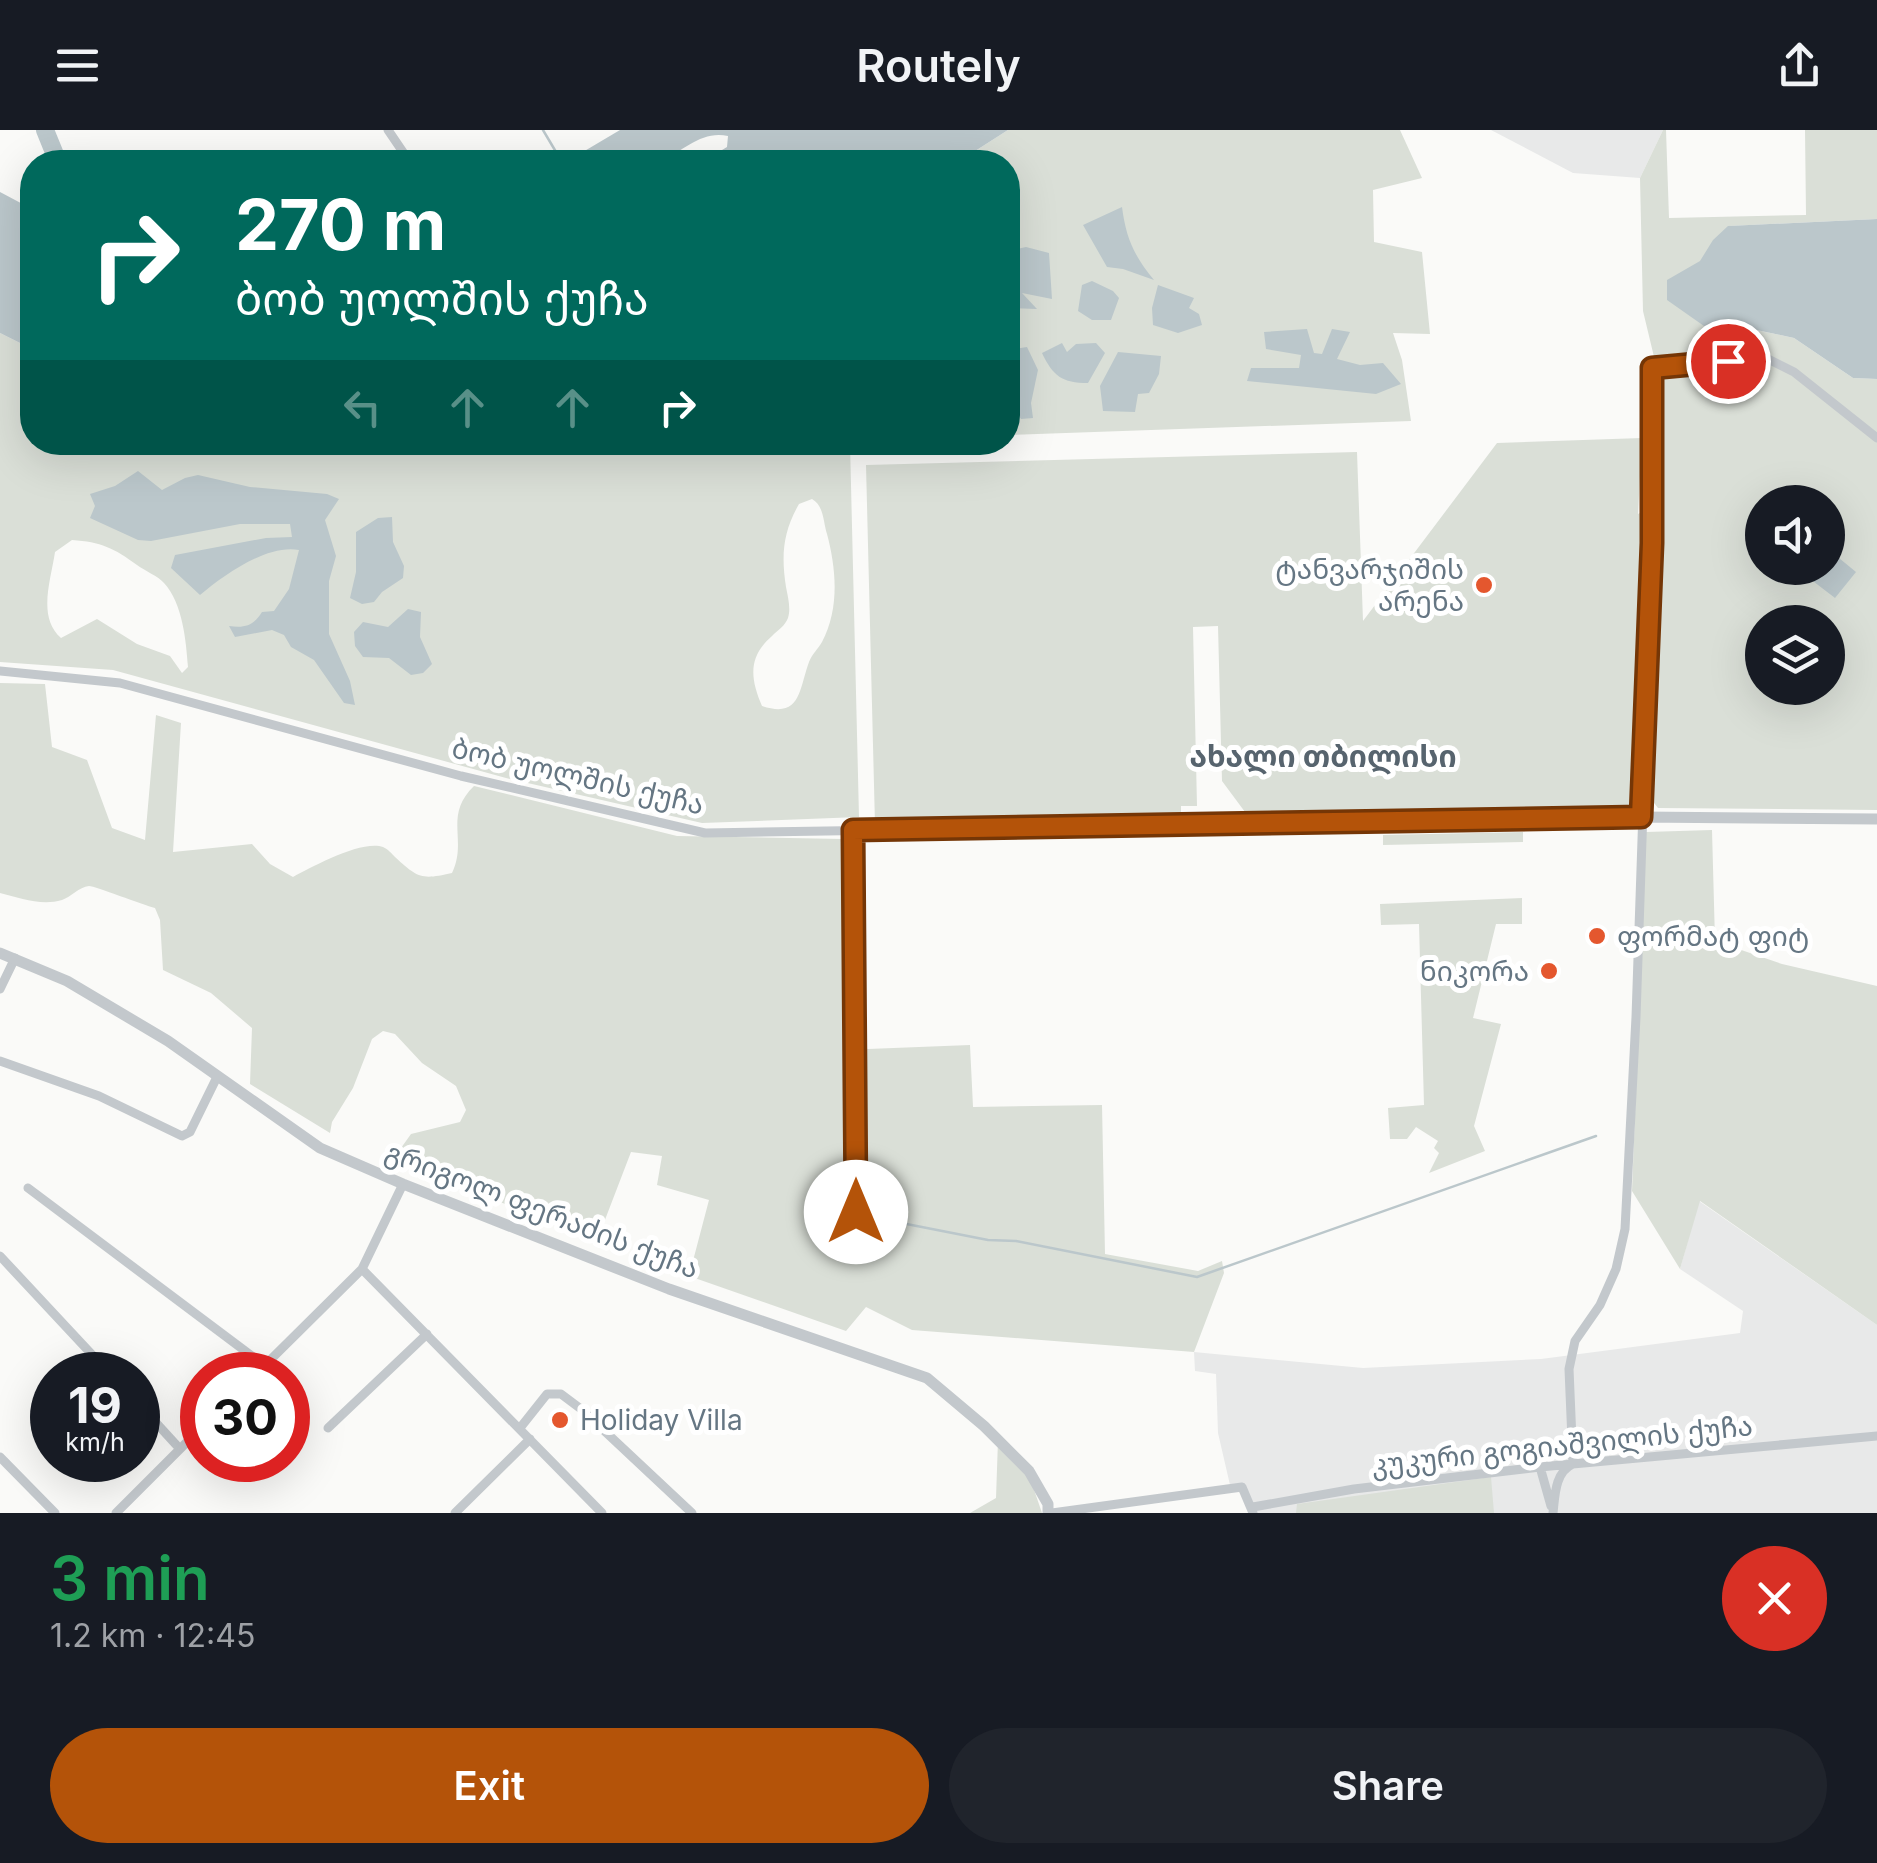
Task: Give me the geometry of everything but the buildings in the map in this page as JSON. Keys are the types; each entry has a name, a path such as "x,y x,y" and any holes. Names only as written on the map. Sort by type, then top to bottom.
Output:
{"street":[{"path":"1540,1467 1553,1513 1558,1480 1565,1468 1573,1464 1569,1369 1574,1341 1616,1270 1625,1229 1652,543 1652,368 1766,358 1794,372 1877,438"},
{"name":"ბობ უოლშის ქუჩა","path":"0,671 120,683 461,776 705,833 1641,817 1877,819"},
{"path":"853,830 856,1212"},
{"name":"გრიგოლ ფერაძის ქუჩა","path":"0,953 66,982 168,1041 320,1148 669,1289 927,1378 1029,1471 1050,1513"},
{"path":"0,989 15,958"},
{"path":"0,1061 100,1096 182,1136 190,1132 217,1076"},
{"path":"279,1352 362,1269 402,1184"},
{"path":"28,1188 246,1352"},
{"path":"0,1256 90,1352"},
{"path":"362,1269 602,1513"},
{"path":"328,1428 426,1334"},
{"path":"520,1428 546,1394 561,1394 692,1513"},
{"path":"116,1513 180,1449 160,1427"},
{"name":"კუკური გოგიაშვილის ქუჩა","path":"1253,1510 1354,1489 1540,1467 1877,1436"},
{"path":"455,1513 530,1439"},
{"path":"0,1457 55,1513"},
{"path":"1050,1513 1242,1487 1253,1510"}],"shaded area":[{"path":"620,130 1008,130 977,150 722,150 727,147 728,136 719,135 702,138 681,150 586,150"},
{"path":"1008,130 1400,130 1422,178 1373,190 1374,242 1422,252 1430,334 1393,333 1402,360 1411,421 1020,435 1020,150 977,150"},
{"path":"1491,130 1663,130 1640,178 1573,173"},
{"path":"1663,130 1669,218 1806,215 1805,130 1877,130 1877,219 1729,226 1704,260 1701,282 1704,326 1733,325 1794,338 1853,378 1877,379 1877,810 1658,808 1651,799 1651,724 1635,725 1633,801 1627,809 1245,812 1222,781 1218,626 1193,627 1197,806 1181,806 1181,819 875,825 866,465 1357,452 1363,621 1497,443 1642,438 1638,514 1645,510 1650,379 1655,361 1643,311 1640,178"},
{"path":"0,192 20,203 20,343 0,333"},
{"path":"1122,207 1132,246 1154,280 1107,267 1083,225"},
{"path":"1877,219 1877,379 1853,378 1794,338 1733,325 1704,326 1667,300 1667,280 1700,261 1728,226"},
{"path":"1020,248 1049,253 1052,299 1022,293 1037,309 1020,308"},
{"path":"1092,281 1119,298 1111,320 1092,320 1078,311 1082,285"},
{"path":"1158,285 1194,298 1189,308 1199,314 1202,325 1178,333 1153,325 1152,308"},
{"path":"1307,329 1314,353 1322,354 1332,329 1350,332 1337,359 1360,365 1383,363 1401,384 1376,394 1247,381 1251,368 1299,368 1301,355 1266,349 1264,332"},
{"path":"0,333 20,343 20,455 850,455 859,817 702,823 506,778 113,670 0,662","holes":["812,499 819,506 833,560 832,616 796,699 784,708 762,706 755,686 755,660 788,618 784,564 787,534 799,504","72,540 99,544 155,576 170,592 186,646 188,667 182,673 170,656 137,644 97,619 61,638 54,629 49,620 48,598 55,552"]},
{"path":"1062,343 1067,352 1076,344 1096,343 1105,353 1088,383 1065,380 1050,367 1042,353"},
{"path":"1027,347 1038,370 1031,403 1033,418 1020,418 1020,348"},
{"path":"1118,352 1161,356 1159,374 1149,393 1138,394 1135,412 1103,411 1100,386"},
{"path":"138,471 162,490 198,475 250,487 327,494 339,499 325,520 336,556 329,581 329,634 350,681 355,705 344,703 314,660 291,647 284,635 272,630 235,637 229,626 248,625 262,612 274,611 289,589 299,550 260,556 200,595 171,568 175,555 292,537 290,524 240,524 151,541 138,540 90,518 95,506 90,494 115,486"},
{"path":"392,517 393,542 404,566 403,578 374,602 362,604 350,598 356,572 356,532 378,518"},
{"path":"1845,563 1856,572 1835,598 1818,585 1845,585"},
{"path":"408,609 421,612 420,637 432,664 423,673 411,675 389,658 363,657 355,646 354,632 363,622 388,627"},
{"path":"0,683 45,684 52,747 87,760 112,828 145,840 156,715 181,723 173,852 252,844 270,864 293,877 337,856 374,846 385,848 420,875 452,873 458,850 460,808 474,786 677,836 843,839 846,1043 868,1049 970,1045 973,1107 1102,1105 1105,1254 1198,1271 1222,1261 1224,1273 1194,1352 912,1330 866,1307 846,1331 689,1276 709,1200 657,1185 662,1156 631,1152 598,1238 391,1162 411,1134 460,1122 466,1110 456,1086 422,1063 395,1034 383,1031 372,1039 330,1133 250,1084 252,1028 211,993 163,970 160,920 155,908 89,886 54,902 0,893"},
{"path":"1712,830 1715,941 1782,964 1877,986 1877,1325 1700,1201 1680,1269 1632,1191 1646,832"},
{"path":"1523,832 1523,842 1383,845 1383,835"},
{"path":"1522,898 1522,924 1496,924 1473,1018 1501,1024 1474,1126 1485,1151 1429,1173 1439,1153 1434,1148 1438,1141 1416,1127 1407,1139 1390,1139 1388,1108 1424,1105 1419,924 1381,925 1380,904"},
{"path":"1699,1201 1877,1325 1877,1513 1256,1513 1255,1504 1230,1485 1218,1433 1216,1374 1195,1371 1194,1352 1363,1368 1541,1359 1740,1333 1743,1311 1680,1269"},
{"path":"998,1440 1030,1478 1042,1513 970,1513 996,1498"},
{"path":"1491,1477 1494,1513 1296,1513 1297,1504"}],"waterway":[{"path":"45,130 53,150"},
{"path":"543,130 555,150"},
{"path":"876,1218 1197,1277 1596,1136"}],"place":[{"name":"ტანვარჯიშის არენა","path":"1484,585"},
{"name":"ფორმატ ფიტ","path":"1597,936"},
{"name":"ნიკორა","path":"1549,971"},
{"name":"Holiday Villa","path":"560,1420"}],"district":[{"name":"ახალი თბილისი","path":"1323,757"}],"route":[{"path":"856,1212 853,830 1641,817 1652,543 1652,368 1728,361"}]}
